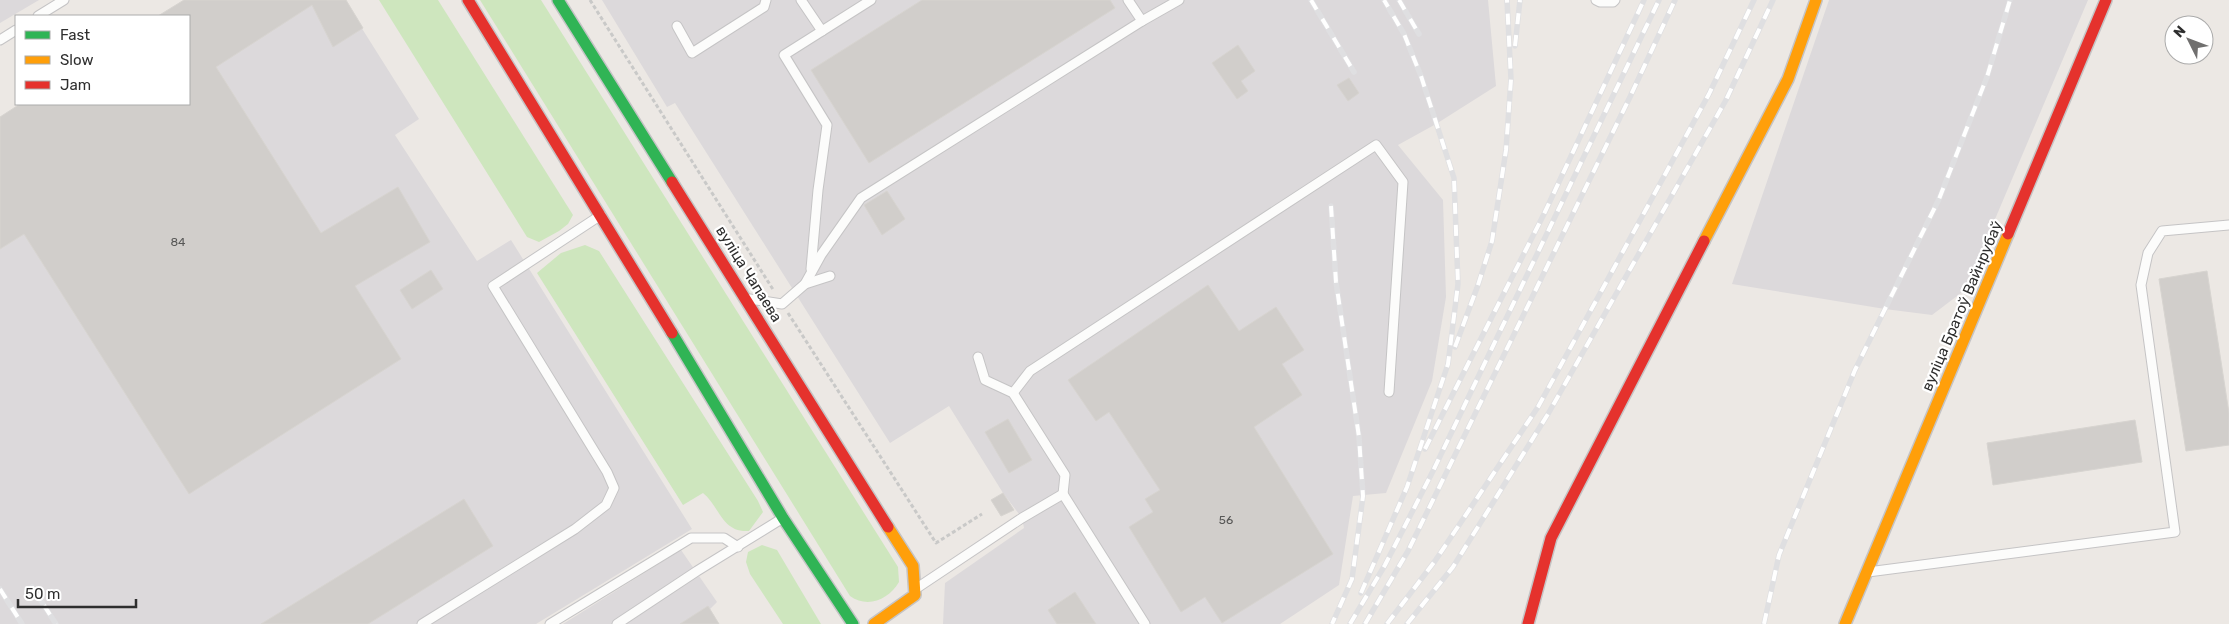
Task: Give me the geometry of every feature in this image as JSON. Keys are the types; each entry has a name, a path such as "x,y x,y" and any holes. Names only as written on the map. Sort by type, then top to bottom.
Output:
{"street":[{"path":"468,0 601,215 783,518 852,624"},
{"name":"вуліца Чапаева","path":"558,0 913,566 914,590"},
{"path":"1528,624 1551,538 1788,79 1816,0"},
{"name":"вуліца Братоў Вайнрубаў","path":"1845,624 2106,0"},
{"path":"874,624 915,595 914,590"}],"lane":[{"path":"40,15 64,0"},
{"path":"677,26 692,53 764,7 766,0"},
{"path":"801,0 822,31"},
{"path":"811,275 818,190 827,125 784,55 871,0"},
{"path":"1128,0 1142,21"},
{"path":"747,299 782,304 806,284 821,255 861,198 1142,21 1179,0"},
{"path":"1596,0 1600,2 1613,2 1615,0"},
{"path":"0,40 15,31"},
{"path":"1014,393 1030,371 1376,145 1403,182 1389,392"},
{"path":"422,624 575,529 606,505 614,488 607,472 493,286 601,215"},
{"path":"1866,572 2176,532 2141,285 2148,252 2162,231 2229,225"},
{"path":"806,284 830,276"},
{"path":"978,357 985,380 1014,393 1065,476 1063,494 1145,624"},
{"path":"914,590 1022,518 1063,494"},
{"path":"617,624 696,571 783,518"},
{"path":"550,624 691,538 724,538 738,547"}],"shaded area":[{"path":"0,0 39,0 0,23"},
{"path":"191,0 344,0 419,119 395,135 477,261 511,240 692,529 536,624 0,624 0,119 22,105 190,105 190,15 167,15"},
{"path":"602,0 1488,0 1496,86 1436,124 1398,145 1443,200 1446,297 1432,381 1386,493 1353,496 1339,585 1280,624 943,624 945,583 1024,528 1022,518 1003,493 949,406 890,443 675,103 667,107"},
{"path":"1829,0 2088,0 1965,290 1932,315 1732,284"},
{"path":"681,550 717,602 710,609 719,624 563,624"}],"green space":[{"path":"379,0 438,0 573,215 568,224 539,242 527,237"},
{"path":"480,0 541,0 898,567 899,582 890,593 871,602 857,600 850,596"},
{"path":"585,245 599,251 758,501 763,512 749,531 740,531 727,524 703,493 683,505 537,273 561,253"},
{"path":"762,545 777,550 821,624 783,624 750,574 746,562 748,552"}],"building":[{"path":"184,0 346,0 363,28 333,47 312,5 216,67 321,233 398,187 430,242 355,286 401,359 189,494 24,234 0,249 0,117 18,105 190,105 190,15 160,15"},
{"path":"922,0 1110,0 1115,8 869,163 811,70"},
{"path":"1238,45 1255,71 1241,81 1248,91 1237,99 1212,63"},
{"path":"1349,78 1359,93 1348,101 1337,85"},
{"path":"887,191 905,219 882,235 864,205"},
{"path":"431,270 443,289 412,309 400,290"},
{"path":"2207,271 2229,413 2229,445 2186,451 2159,279"},
{"path":"1208,285 1239,331 1276,307 1304,350 1282,364 1302,395 1254,427 1333,554 1222,623 1205,597 1181,612 1129,527 1153,512 1145,499 1160,490 1109,412 1096,421 1068,380"},
{"path":"1008,419 1032,460 1009,473 985,432"},
{"path":"2135,420 2142,462 1993,485 1987,443"},
{"path":"1003,493 1014,510 1001,516 991,500"},
{"path":"464,499 493,546 368,624 261,624"},
{"path":"1075,592 1096,624 1057,624 1048,610"},
{"path":"708,606 719,624 680,624"}],"railway":[{"path":"1311,0 1354,72"},
{"path":"1361,593 1407,487 1448,364 1458,284 1454,178 1421,76 1404,34 1384,0"},
{"path":"1399,0 1419,34"},
{"path":"1455,347 1492,241 1506,150 1511,79 1507,0"},
{"path":"1515,46 1520,0"},
{"path":"1425,449 1544,214 1644,0"},
{"path":"1350,624 1385,565 1433,471 1659,0"},
{"path":"1365,624 1408,551 1630,97 1675,0"},
{"path":"1387,624 1435,561 1538,407 1709,94 1754,0"},
{"path":"1407,624 1453,567 1548,414 1726,100 1773,0"},
{"path":"1764,624 1779,555 1855,370 1939,199 1987,77 2010,0"},
{"path":"1331,206 1336,282 1359,437 1363,496 1352,579 1332,624"},
{"path":"32,587 56,624"},
{"path":"0,589 22,624"}],"traffic: fast":[{"path":"558,0 672,182"},
{"path":"672,333 783,518 853,624"}],"traffic: slow":[{"path":"1704,241 1788,79 1816,0"},
{"path":"1845,624 2008,234"},
{"path":"874,624 915,595 913,566 888,527"}],"traffic: jam":[{"path":"468,0 672,333"},
{"path":"2008,234 2106,0"},
{"path":"672,182 888,527"},
{"path":"1528,624 1551,538 1704,241"}]}
